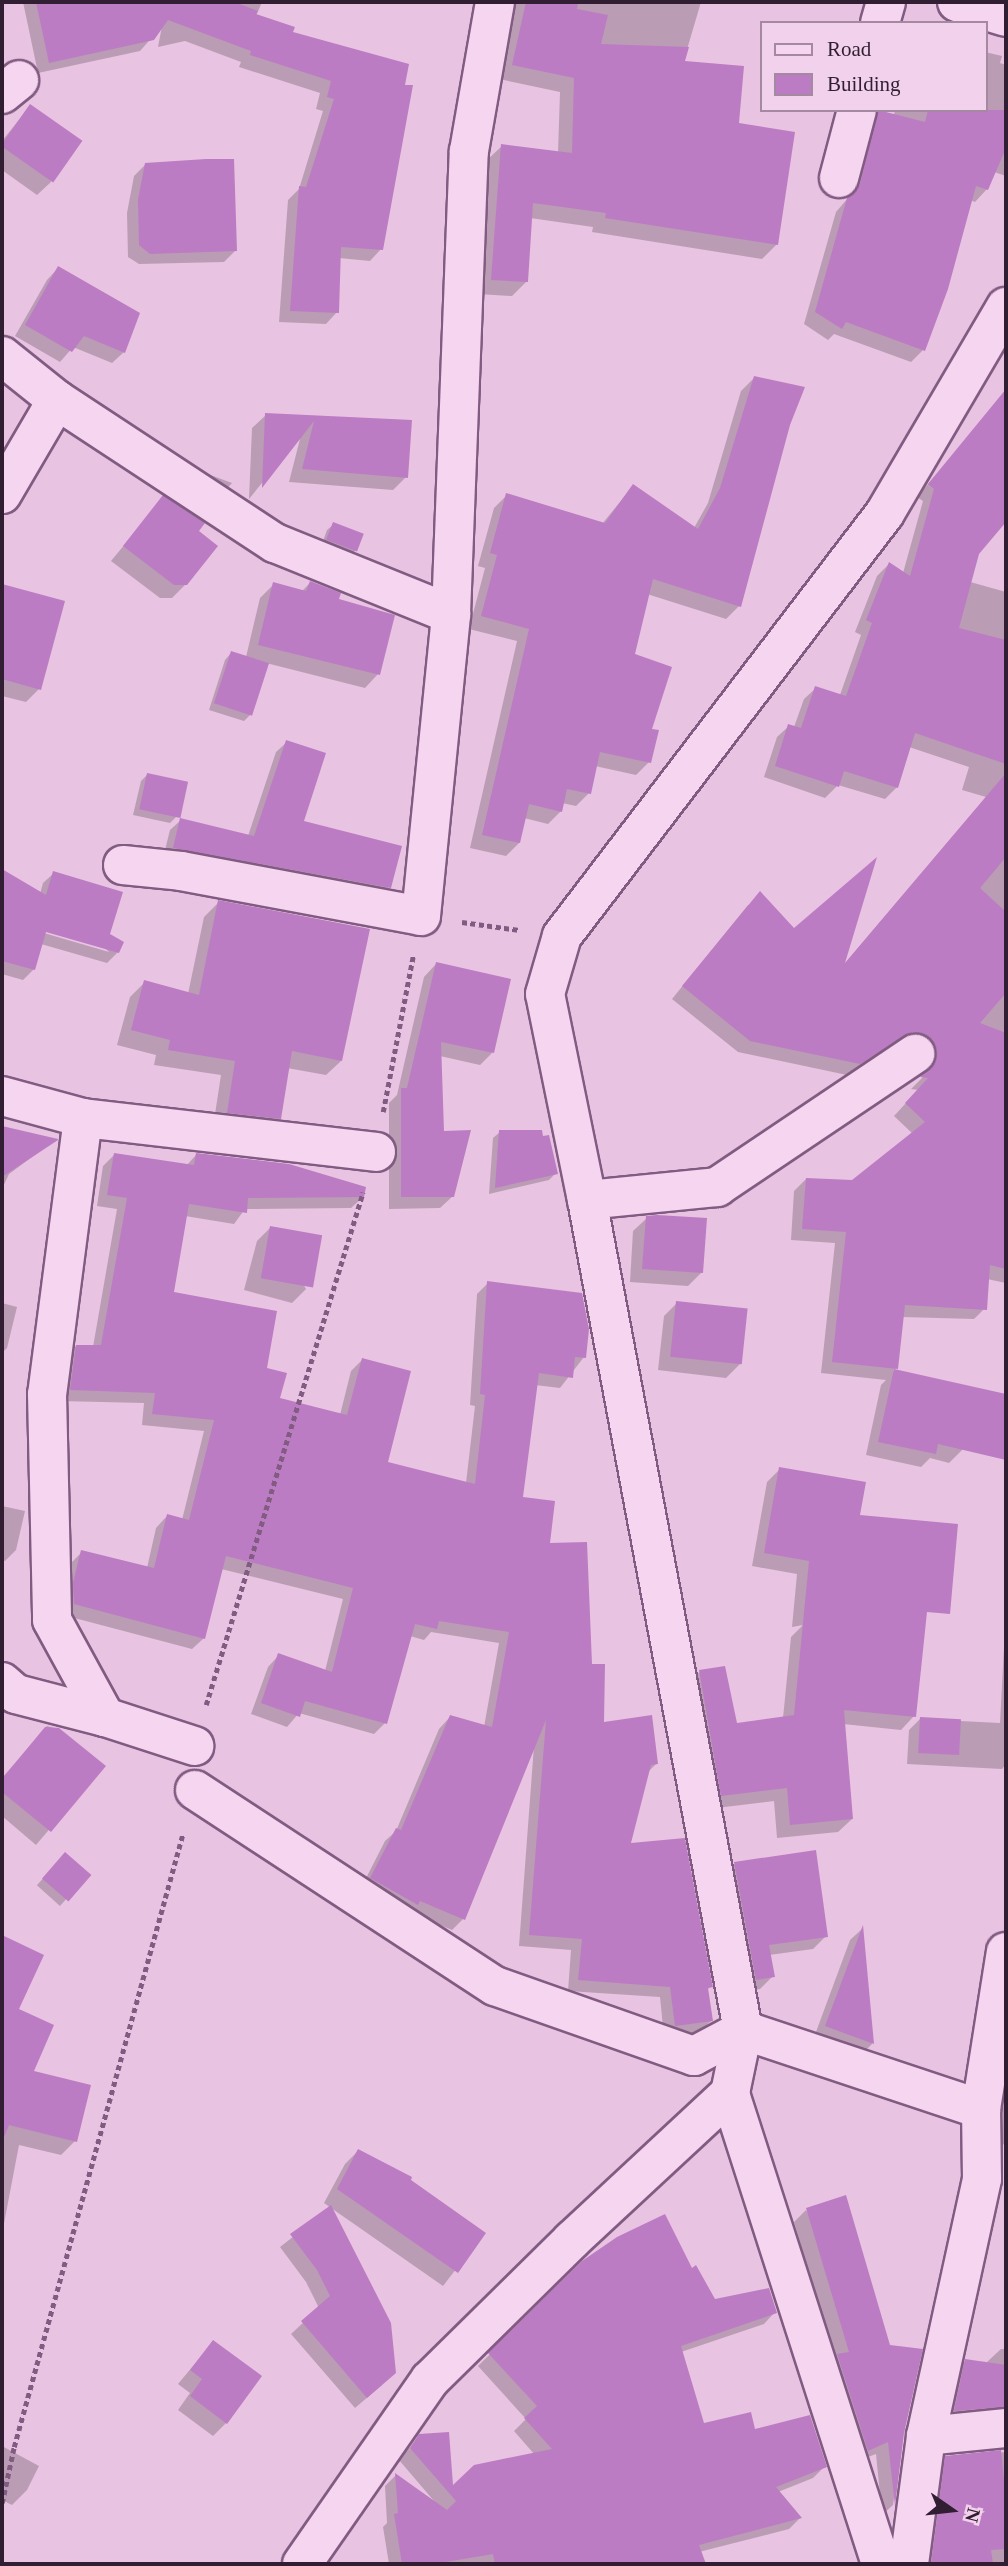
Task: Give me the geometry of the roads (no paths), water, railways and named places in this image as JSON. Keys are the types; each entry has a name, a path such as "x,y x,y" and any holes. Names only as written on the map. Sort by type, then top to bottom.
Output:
{"street":[{"path":"123,865 181,871 421,916 451,614 469,151 495,2"},
{"path":"881,21 886,2"},
{"path":"957,2 1006,17"},
{"path":"839,178 856,112"},
{"path":"881,2564 730,2092 743,2030 587,1200 545,994 562,936 885,513 1006,307"},
{"path":"2,356 57,400 275,543 451,614"},
{"path":"2,494 57,400"},
{"path":"587,1200 717,1187 915,1054"},
{"path":"2,1096 83,1118 376,1152"},
{"path":"83,1118 47,1394 52,1620 105,1717"},
{"path":"2,1682 16,1694 105,1717 194,1746"},
{"path":"195,1790 495,1986 694,2056 743,2030 981,2109"},
{"path":"909,2564 926,2436 982,2179 981,2109 1006,1952"},
{"path":"302,2564 430,2380 572,2240 730,2092"},
{"path":"926,2436 1006,2428"}]}
